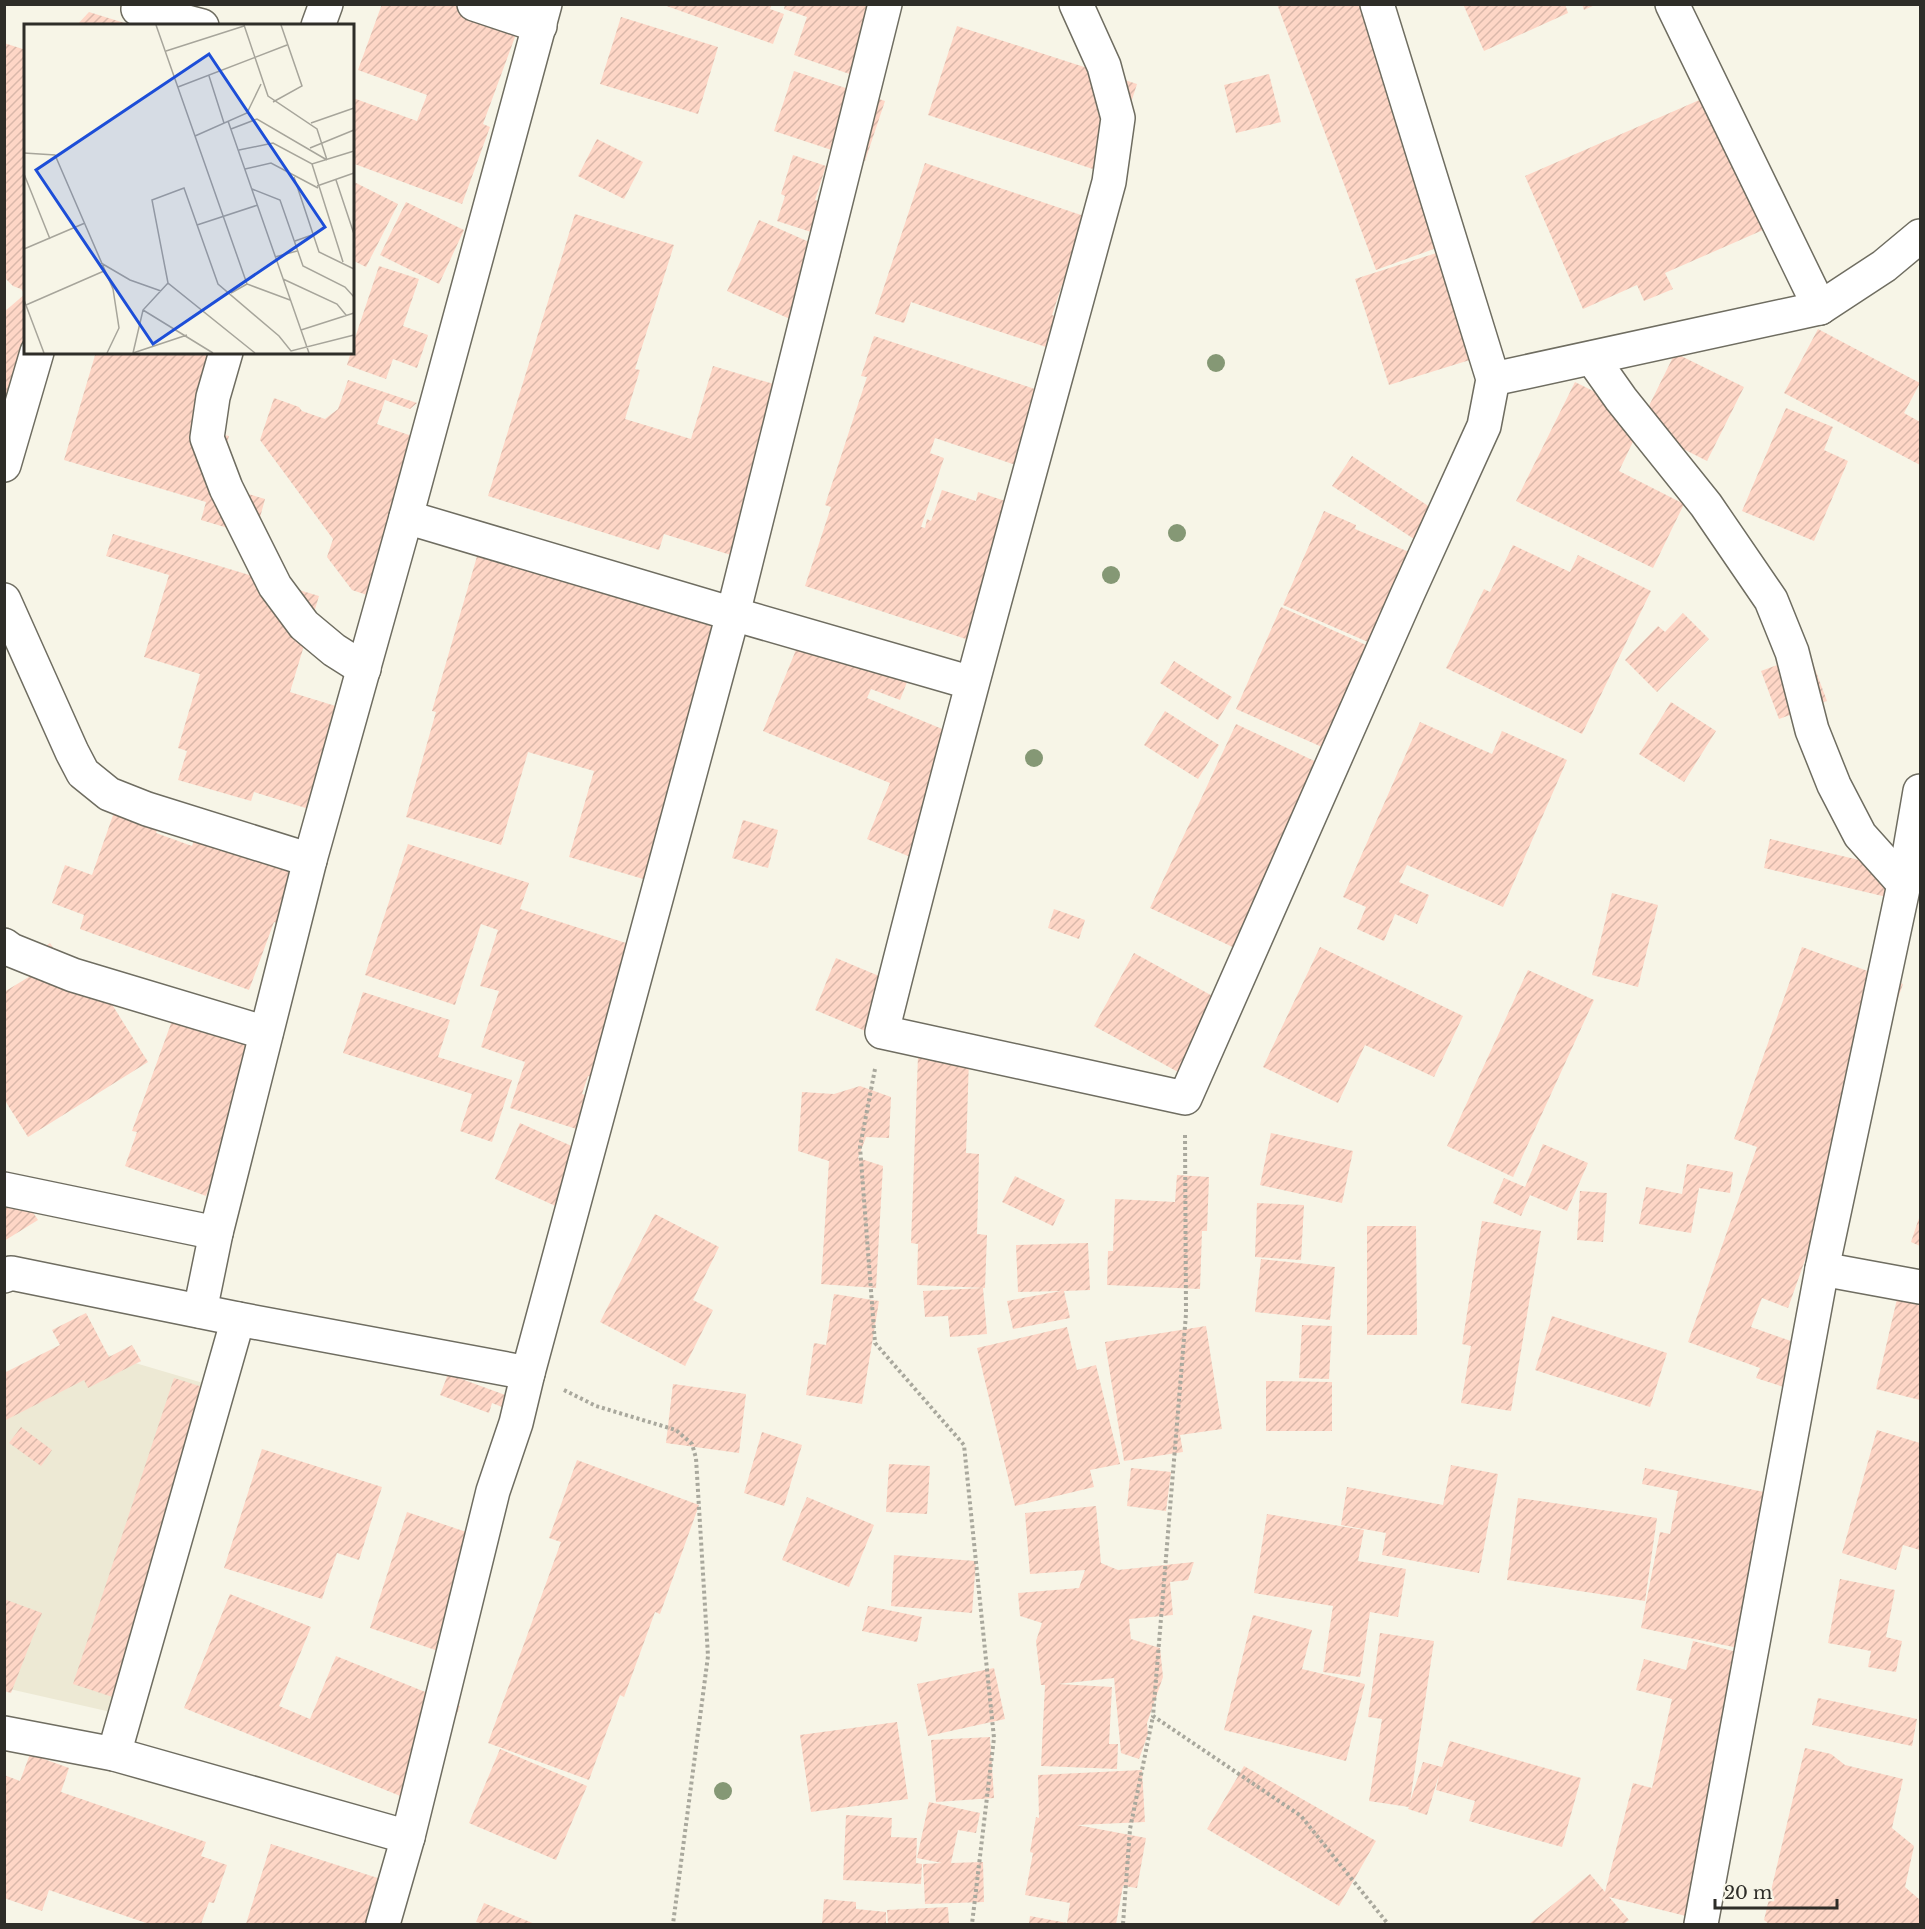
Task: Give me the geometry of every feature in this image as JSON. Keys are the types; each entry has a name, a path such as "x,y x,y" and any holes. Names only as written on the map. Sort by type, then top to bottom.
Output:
{"street":[{"path":"319,24 327,4"},
{"path":"200,1311 216,1233 310,860 542,15 474,4"},
{"path":"383,1924 408,1837 493,1491 516,1423 734,614 885,4"},
{"path":"1076,4 1104,66 1118,118 1109,182 972,683 882,1032 1185,1098 1484,426 1493,379 1377,4"},
{"path":"1672,4 1820,308"},
{"path":"137,13 192,24"},
{"path":"1493,379 1820,308 1884,266 1920,236"},
{"path":"4,465 36,354"},
{"path":"225,354 213,397 207,438 226,488 275,586 304,625 334,650 364,669"},
{"path":"1592,358 1620,399 1706,505 1771,600 1792,652 1812,730 1834,785 1860,836 1904,884"},
{"path":"406,517 972,683"},
{"path":"4,600 72,752 83,773 96,786 109,794 147,809 310,860"},
{"path":"1701,1924 1822,1269 1920,801"},
{"path":"4,945 73,975 266,1033"},
{"path":"4,1189 216,1233"},
{"path":"1822,1269 1920,1287"},
{"path":"6,1270 238,1319 528,1373"},
{"path":"114,1754 238,1319"},
{"path":"4,1733 114,1754 408,1837"}],"path":[{"path":"882,1032 860,1147 875,1343 964,1445 994,1738 972,1924"},
{"path":"1123,1924 1130,1829 1153,1716 1186,1314 1185,1098"},
{"path":"596,1406 675,1430 692,1444 696,1458 708,1656 673,1924"},
{"path":"1153,1716 1301,1816 1389,1924"}],"shaded area":[{"path":"98,1352 203,1383 111,1712 5,1688 5,1388"}],"building":[{"path":"382,4 493,4 523,15 483,124 490,127 462,204 354,164 354,98 417,121 427,95 358,70"},
{"path":"661,4 772,4 770,9 784,14 773,44"},
{"path":"785,4 900,4 873,82 794,55 807,17 784,9"},
{"path":"1277,4 1378,4 1464,238 1376,270"},
{"path":"1463,4 1565,4 1568,13 1484,51"},
{"path":"1582,4 1597,4 1584,10"},
{"path":"89,12 128,24 78,24"},
{"path":"621,17 718,47 698,114 600,84"},
{"path":"957,26 1137,84 1108,174 928,115"},
{"path":"4,43 24,49 24,293 4,277"},
{"path":"794,71 885,101 865,161 774,131"},
{"path":"1269,74 1281,122 1236,133 1224,85"},
{"path":"1720,91 1779,223 1665,273 1673,289 1644,301 1637,285 1583,309 1525,176"},
{"path":"597,139 643,162 624,199 578,176"},
{"path":"793,155 826,166 815,200 846,210 836,240 777,221 785,196 781,194"},
{"path":"925,163 1105,223 1082,291 1062,285 1052,315 1064,320 1055,350 911,302 904,323 875,314"},
{"path":"354,182 398,204 366,267 354,261"},
{"path":"406,202 464,230 439,284 380,255"},
{"path":"575,214 674,245 635,369 640,370 625,419 691,439 713,366 777,385 783,366 811,375 753,562 664,534 659,550 488,496"},
{"path":"759,220 841,256 810,328 727,291"},
{"path":"1452,248 1486,355 1389,385 1355,279"},
{"path":"379,266 419,279 403,326 428,335 417,368 393,359 386,379 347,365 350,354 354,354 354,341"},
{"path":"24,295 26,354 4,455 4,312"},
{"path":"1818,329 1920,383 1904,413 1920,422 1920,465 1784,393"},
{"path":"874,336 1059,397 1034,471 935,438 930,453 944,458 921,527 925,528 927,519 931,521 942,490 976,501 978,492 1029,509 984,645 805,586 831,507 825,505 867,377 861,376"},
{"path":"1675,353 1744,387 1707,461 1640,427 1619,471 1684,504 1653,568 1516,501 1575,382 1644,416"},
{"path":"95,354 239,354 216,433 229,436 215,484 265,499 255,536 201,520 206,502 64,460"},
{"path":"348,380 417,403 410,409 385,400 377,424 438,445 385,601 352,590 327,557 333,539 260,440 274,398 325,419 338,409"},
{"path":"1786,408 1833,427 1824,450 1848,461 1814,541 1742,511"},
{"path":"1352,456 1433,509 1414,539 1332,486"},
{"path":"1324,511 1356,525 1355,529 1416,555 1377,646 1283,605"},
{"path":"113,534 319,596 290,692 342,708 312,810 254,792 251,801 178,780 187,751 178,748 200,674 144,657 169,575 106,556"},
{"path":"1513,545 1570,572 1578,555 1651,591 1582,734 1446,668 1484,589 1490,592"},
{"path":"478,553 723,622 667,886 569,857 594,771 528,752 501,845 406,817 436,712 432,711"},
{"path":"1281,607 1375,649 1331,751 1236,709"},
{"path":"1683,613 1709,639 1657,692 1625,660 1658,626 1665,632"},
{"path":"800,640 907,682 900,700 871,689 867,698 969,740 920,861 867,839 890,783 763,731"},
{"path":"1809,653 1827,701 1779,719 1761,671"},
{"path":"1174,661 1232,697 1218,720 1160,683"},
{"path":"1671,702 1716,731 1684,782 1639,754"},
{"path":"1165,711 1219,745 1198,779 1144,745"},
{"path":"1420,722 1492,754 1502,731 1567,760 1503,907 1407,865 1399,882 1429,895 1417,924 1395,914 1384,941 1357,929 1366,907 1343,897"},
{"path":"1236,724 1325,766 1239,950 1150,908"},
{"path":"118,801 162,818 156,833 192,846 200,824 313,851 285,927 274,922 249,990 80,929 84,915 52,903 65,865 92,875"},
{"path":"743,820 778,830 768,868 732,858"},
{"path":"1770,839 1902,870 1895,899 1764,868"},
{"path":"408,844 529,883 520,909 657,953 615,1085 588,1076 582,1094 612,1103 602,1137 510,1108 525,1062 481,1047 499,991 480,986 498,930 481,924 455,1005 365,975"},
{"path":"1612,893 1658,905 1638,987 1592,975"},
{"path":"1054,909 1085,920 1079,939 1048,928"},
{"path":"50,943 77,985 93,974 148,1062 28,1137 4,1099 4,992 52,963 43,948"},
{"path":"1320,947 1463,1016 1434,1077 1365,1045 1338,1103 1263,1067"},
{"path":"1802,947 1903,984 1788,1308 1762,1298 1751,1327 1808,1347 1793,1390 1756,1378 1760,1368 1688,1342 1757,1147 1734,1139"},
{"path":"1134,953 1229,1005 1189,1078 1094,1026"},
{"path":"836,958 903,986 882,1038 815,1010"},
{"path":"1528,970 1594,1000 1513,1177 1447,1146"},
{"path":"363,992 450,1020 438,1057 512,1080 492,1142 460,1131 472,1094 343,1053"},
{"path":"177,1007 263,1038 206,1196 125,1166 137,1132 132,1131"},
{"path":"918,1056 969,1058 966,1153 979,1154 977,1234 987,1235 985,1288 917,1285 918,1244 911,1243"},
{"path":"860,1086 891,1097 889,1138 866,1137 858,1158 883,1166 876,1288 821,1284 829,1161 798,1151 802,1092 834,1094"},
{"path":"520,1123 603,1160 578,1216 495,1179"},
{"path":"1271,1133 1353,1151 1342,1203 1260,1185"},
{"path":"1543,1144 1588,1163 1567,1211 1530,1195 1521,1216 1493,1203 1504,1178 1525,1187"},
{"path":"1687,1164 1733,1172 1730,1193 1699,1188 1691,1233 1639,1224 1646,1187 1682,1194"},
{"path":"4,1168 38,1220 4,1241"},
{"path":"1177,1175 1209,1177 1207,1231 1202,1231 1200,1289 1107,1285 1108,1251 1113,1251 1115,1199 1175,1202"},
{"path":"1015,1176 1065,1200 1053,1226 1002,1202"},
{"path":"1580,1191 1607,1193 1603,1242 1577,1240"},
{"path":"1257,1203 1304,1205 1301,1260 1255,1257"},
{"path":"655,1214 719,1247 693,1300 713,1310 685,1366 600,1322"},
{"path":"1920,1215 1920,1246 1911,1242"},
{"path":"1482,1221 1541,1231 1511,1411 1461,1403 1471,1346 1462,1344"},
{"path":"1367,1226 1416,1226 1417,1335 1367,1335"},
{"path":"1088,1243 1090,1290 1064,1291 1070,1318 1013,1329 1007,1301 1061,1291 1018,1292 1016,1245"},
{"path":"1261,1259 1335,1267 1330,1320 1255,1312"},
{"path":"1901,1282 1920,1287 1920,1400 1876,1389"},
{"path":"983,1288 987,1334 950,1337 948,1316 925,1317 923,1291"},
{"path":"834,1294 879,1301 862,1404 806,1395 814,1343 826,1345"},
{"path":"86,1313 109,1357 132,1345 141,1361 88,1388 84,1380 4,1421 4,1373 60,1345 52,1330"},
{"path":"1552,1316 1667,1353 1650,1407 1535,1370"},
{"path":"1302,1325 1332,1326 1329,1379 1299,1378"},
{"path":"1206,1326 1222,1429 1180,1435 1183,1452 1124,1461 1105,1342"},
{"path":"1067,1327 1077,1370 1096,1365 1120,1464 1090,1470 1094,1487 1015,1506 977,1348"},
{"path":"448,1374 511,1397 507,1409 492,1403 489,1413 440,1395"},
{"path":"174,1378 234,1397 134,1704 73,1684"},
{"path":"1266,1381 1332,1382 1332,1431 1266,1431"},
{"path":"673,1384 746,1394 739,1453 666,1443"},
{"path":"21,1427 52,1450 41,1466 9,1443"},
{"path":"1877,1430 1920,1443 1920,1550 1903,1545 1896,1570 1842,1553"},
{"path":"762,1432 802,1445 784,1506 744,1493"},
{"path":"262,1449 382,1487 359,1560 337,1553 322,1599 224,1568"},
{"path":"577,1460 699,1505 660,1614 655,1612 624,1697 620,1695 589,1780 488,1743 561,1542 549,1538"},
{"path":"889,1464 930,1466 927,1514 886,1512"},
{"path":"1451,1465 1498,1474 1479,1573 1382,1555 1386,1533 1341,1525 1347,1487 1443,1505"},
{"path":"1131,1468 1171,1472 1166,1511 1127,1506"},
{"path":"1645,1468 1779,1495 1748,1650 1641,1628 1660,1532 1670,1534 1678,1491 1642,1484"},
{"path":"807,1497 874,1525 849,1587 782,1560"},
{"path":"1518,1498 1657,1518 1645,1601 1507,1580"},
{"path":"1096,1506 1101,1563 1118,1570 1194,1562 1188,1580 1170,1582 1173,1615 1129,1619 1131,1639 1160,1648 1163,1677 1147,1723 1148,1734 1139,1759 1121,1753 1114,1678 1058,1684 1112,1687 1109,1744 1118,1744 1117,1769 1041,1766 1045,1685 1041,1685 1036,1641 1042,1623 1020,1616 1018,1593 1079,1588 1085,1570 1030,1574 1025,1513"},
{"path":"407,1512 496,1542 459,1658 370,1628"},
{"path":"1267,1514 1364,1530 1358,1561 1406,1569 1398,1617 1370,1612 1360,1677 1323,1672 1333,1606 1254,1593"},
{"path":"894,1555 976,1561 972,1613 891,1606"},
{"path":"1840,1579 1895,1590 1886,1637 1902,1641 1896,1672 1868,1667 1871,1651 1828,1643"},
{"path":"230,1594 311,1627 279,1706 310,1719 336,1656 460,1706 420,1804 184,1708"},
{"path":"4,1599 42,1613 11,1693 4,1691"},
{"path":"868,1606 922,1617 917,1642 862,1631"},
{"path":"1253,1615 1312,1630 1302,1669 1365,1684 1346,1761 1224,1730"},
{"path":"1380,1633 1434,1641 1410,1802 1423,1762 1442,1767 1450,1741 1581,1778 1562,1847 1469,1821 1475,1801 1436,1790 1439,1775 1427,1815 1408,1809 1409,1807 1369,1801 1382,1719 1368,1717"},
{"path":"1693,1641 1749,1655 1686,1916 1609,1897 1629,1920 1626,1924 1529,1924 1590,1874 1605,1892 1633,1783 1652,1788 1672,1699 1636,1690 1644,1659 1686,1670"},
{"path":"994,1668 1005,1719 928,1736 917,1684"},
{"path":"1818,1698 1917,1719 1912,1746 1812,1725"},
{"path":"897,1722 908,1799 811,1812 800,1735"},
{"path":"990,1737 994,1798 936,1802 931,1740"},
{"path":"1805,1748 1831,1754 1845,1765 1903,1779 1892,1828 1914,1846 1905,1887 1920,1900 1920,1924 1769,1924 1764,1920"},
{"path":"500,1749 587,1786 556,1860 469,1823"},
{"path":"30,1754 69,1768 61,1792 206,1842 201,1856 227,1865 214,1903 209,1902 201,1924 149,1924 49,1890 42,1911 4,1898 4,1775 20,1781"},
{"path":"1244,1766 1376,1841 1339,1906 1207,1829"},
{"path":"1142,1770 1145,1822 1077,1825 1146,1838 1137,1888 1123,1886 1116,1924 1029,1924 1030,1916 1067,1923 1070,1903 1025,1895 1033,1853 1030,1852 1036,1817 1039,1818 1038,1775"},
{"path":"929,1802 980,1813 976,1833 958,1830 951,1863 983,1862 984,1902 925,1904 923,1864 942,1863 917,1858"},
{"path":"846,1815 892,1818 891,1837 917,1838 916,1863 922,1864 921,1884 843,1880"},
{"path":"271,1844 384,1880 371,1924 246,1924"},
{"path":"824,1899 856,1902 856,1909 886,1912 886,1924 822,1924"},
{"path":"484,1903 535,1924 476,1922"},
{"path":"948,1907 949,1924 888,1924 887,1910"}]}
